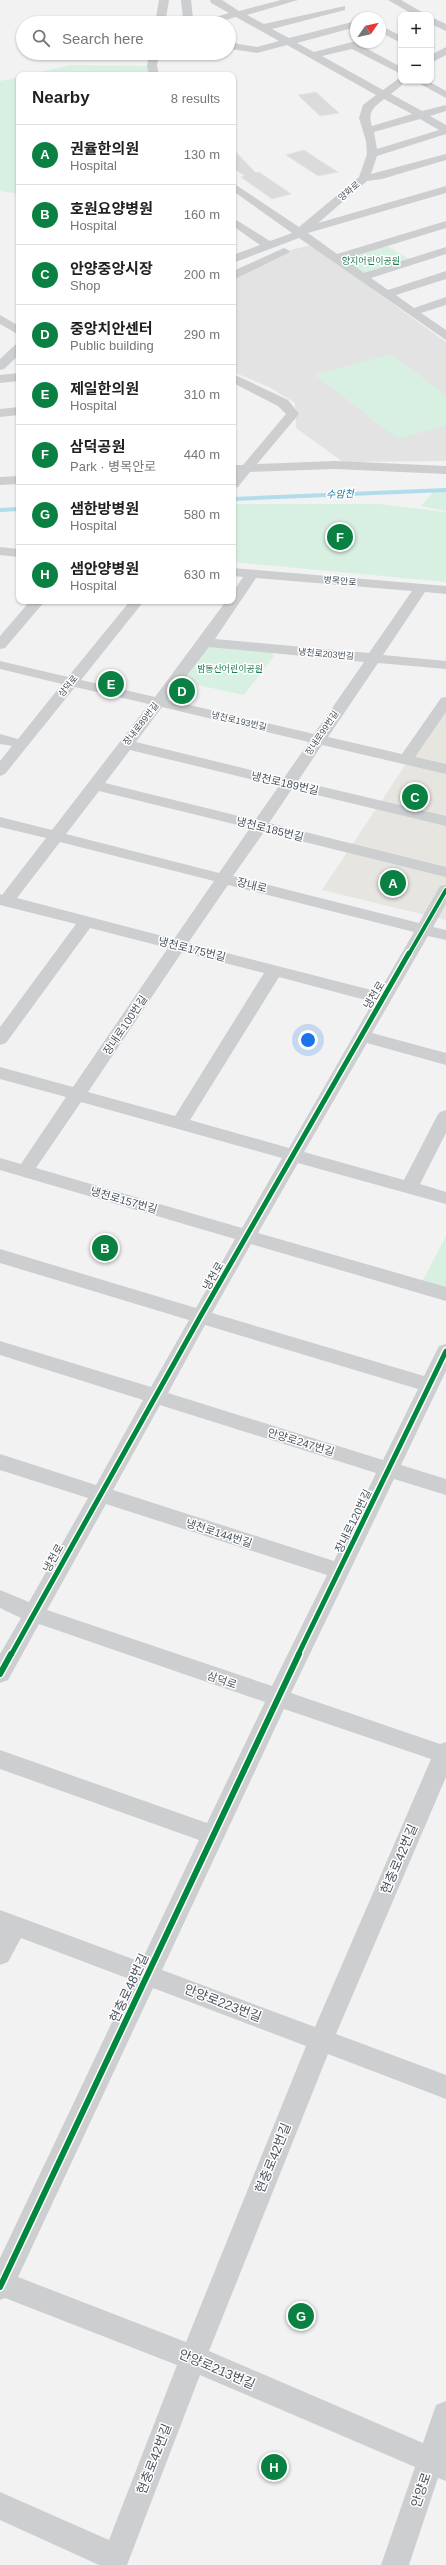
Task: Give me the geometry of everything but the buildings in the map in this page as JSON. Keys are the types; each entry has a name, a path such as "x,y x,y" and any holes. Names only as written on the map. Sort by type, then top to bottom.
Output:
{"street":[{"path":"161,16 164,0"},
{"path":"186,0 188,16"},
{"path":"217,0 214,1 446,130"},
{"path":"230,16 293,0"},
{"path":"326,0 350,13"},
{"path":"393,0 416,12"},
{"path":"262,28 341,8"},
{"path":"434,22 446,28"},
{"path":"236,46 257,50 350,26"},
{"path":"386,31 396,37"},
{"path":"386,38 396,37"},
{"path":"312,56 350,46"},
{"path":"359,48 398,69"},
{"path":"434,57 446,50"},
{"path":"434,59 446,63"},
{"path":"153,60 153,72"},
{"name":"양화로","path":"236,256 270,246 299,233 364,178 372,154 368,130 364,118 367,107 398,84"},
{"path":"426,84 446,95"},
{"path":"368,130 446,108"},
{"path":"372,154 446,130"},
{"path":"364,178 378,177 446,157"},
{"path":"236,188 446,335"},
{"path":"299,233 446,189"},
{"path":"429,194 440,201"},
{"path":"236,223 270,246"},
{"path":"336,258 446,224"},
{"path":"425,230 446,243"},
{"path":"236,275 288,249 295,244 299,233"},
{"path":"362,277 446,250"},
{"path":"388,294 446,275"},
{"path":"413,312 446,302"},
{"path":"0,319 16,329"},
{"path":"0,366 16,351"},
{"path":"0,379 16,377"},
{"path":"236,379 256,388 283,403 293,414 236,481"},
{"path":"236,389 256,388"},
{"path":"0,413 16,411"},
{"path":"236,469 335,465 446,470"},
{"path":"0,481 16,480"},
{"path":"0,551 16,553"},
{"name":"병목안로","path":"236,572 446,590"},
{"name":"장내로89번길","path":"236,598 253,574"},
{"name":"장내로99번길","path":"223,878 421,588"},
{"path":"0,645 35,604"},
{"name":"삼덕로","path":"0,771 135,604"},
{"name":"장내로89번길","path":"57,836 125,744 205,642 232,604"},
{"name":"냉천로203번길","path":"205,642 446,664"},
{"name":"냉천로193번길","path":"0,665 446,769"},
{"path":"406,760 446,701"},
{"path":"0,739 21,744"},
{"name":"냉천로189번길","path":"125,744 446,821"},
{"name":"냉천로185번길","path":"94,785 446,872"},
{"name":"장내로","path":"0,822 446,935"},
{"path":"3,900 57,836"},
{"name":"장내로100번길","path":"25,1171 78,1095 223,878"},
{"name":"냉천로","path":"0,1674 99,1495 156,1398 200,1317 248,1236 383,999 425,930 446,890"},
{"name":"냉천로175번길","path":"3,900 383,999"},
{"path":"0,1039 86,922"},
{"path":"179,1123 275,970"},
{"path":"362,1036 446,1058"},
{"path":"0,1073 446,1198"},
{"path":"409,1188 446,1116"},
{"name":"냉천로157번길","path":"0,1164 446,1294"},
{"path":"0,1256 430,1386"},
{"name":"안양로247번길","path":"0,1348 156,1398 446,1487"},
{"name":"장내로120번길","path":"277,1699 390,1470 446,1351"},
{"name":"냉천로144번길","path":"0,1462 339,1571"},
{"name":"삼덕로","path":"0,1599 34,1614 277,1699 446,1754"},
{"name":"현충로48번길","path":"0,2285 214,1836 277,1699"},
{"name":"현충로42번길","path":"114,2562 193,2358 321,2040 446,1754"},
{"path":"0,1759 214,1836"},
{"path":"0,1954 8,1923"},
{"name":"안양로223번길","path":"8,1923 148,1974 446,2087"},
{"name":"안양로213번길","path":"0,2285 193,2358 438,2463"},
{"name":"안양로","path":"395,2565 438,2463 446,2415"},
{"path":"0,2506 114,2562"}],"shaded area":[{"path":"311,245 446,342 446,461 343,462 296,428 295,403 269,387 236,373 236,278 291,250"},
{"path":"446,704 446,920 322,890"}],"green space":[{"path":"71,65 152,66 153,72 40,72"},
{"path":"16,78 16,194 0,191 0,81"},
{"name":"양지어린이공원","path":"385,245 411,260 365,275 342,258"},
{"path":"391,354 446,395 446,425 398,439 315,375"},
{"path":"435,490 446,491 446,511 421,506"},
{"path":"236,504 379,504 446,512 446,582 236,562"},
{"name":"밤동산어린이공원","path":"213,645 271,652 274,656 244,695 179,681 206,647"},
{"path":"446,1236 446,1289 422,1282"}],"waterway":[{"name":"수암천","path":"236,499 446,490"},
{"name":"수암천","path":"0,510 16,509"}],"cycle path":[{"path":"0,1674 200,1317 446,890"},
{"path":"0,2287 277,1699 446,1351"}],"place":[{"name":"삼덕공원","path":"340,537"},
{"name":"제일한의원","path":"111,684"},
{"name":"중앙치안센터","path":"182,691"},
{"name":"안양중앙시장","path":"415,797"},
{"name":"권율한의원","path":"393,883"},
{"name":"호원요양병원","path":"105,1248"},
{"name":"샘한방병원","path":"301,2316"},
{"name":"샘안양병원","path":"274,2467"}]}
